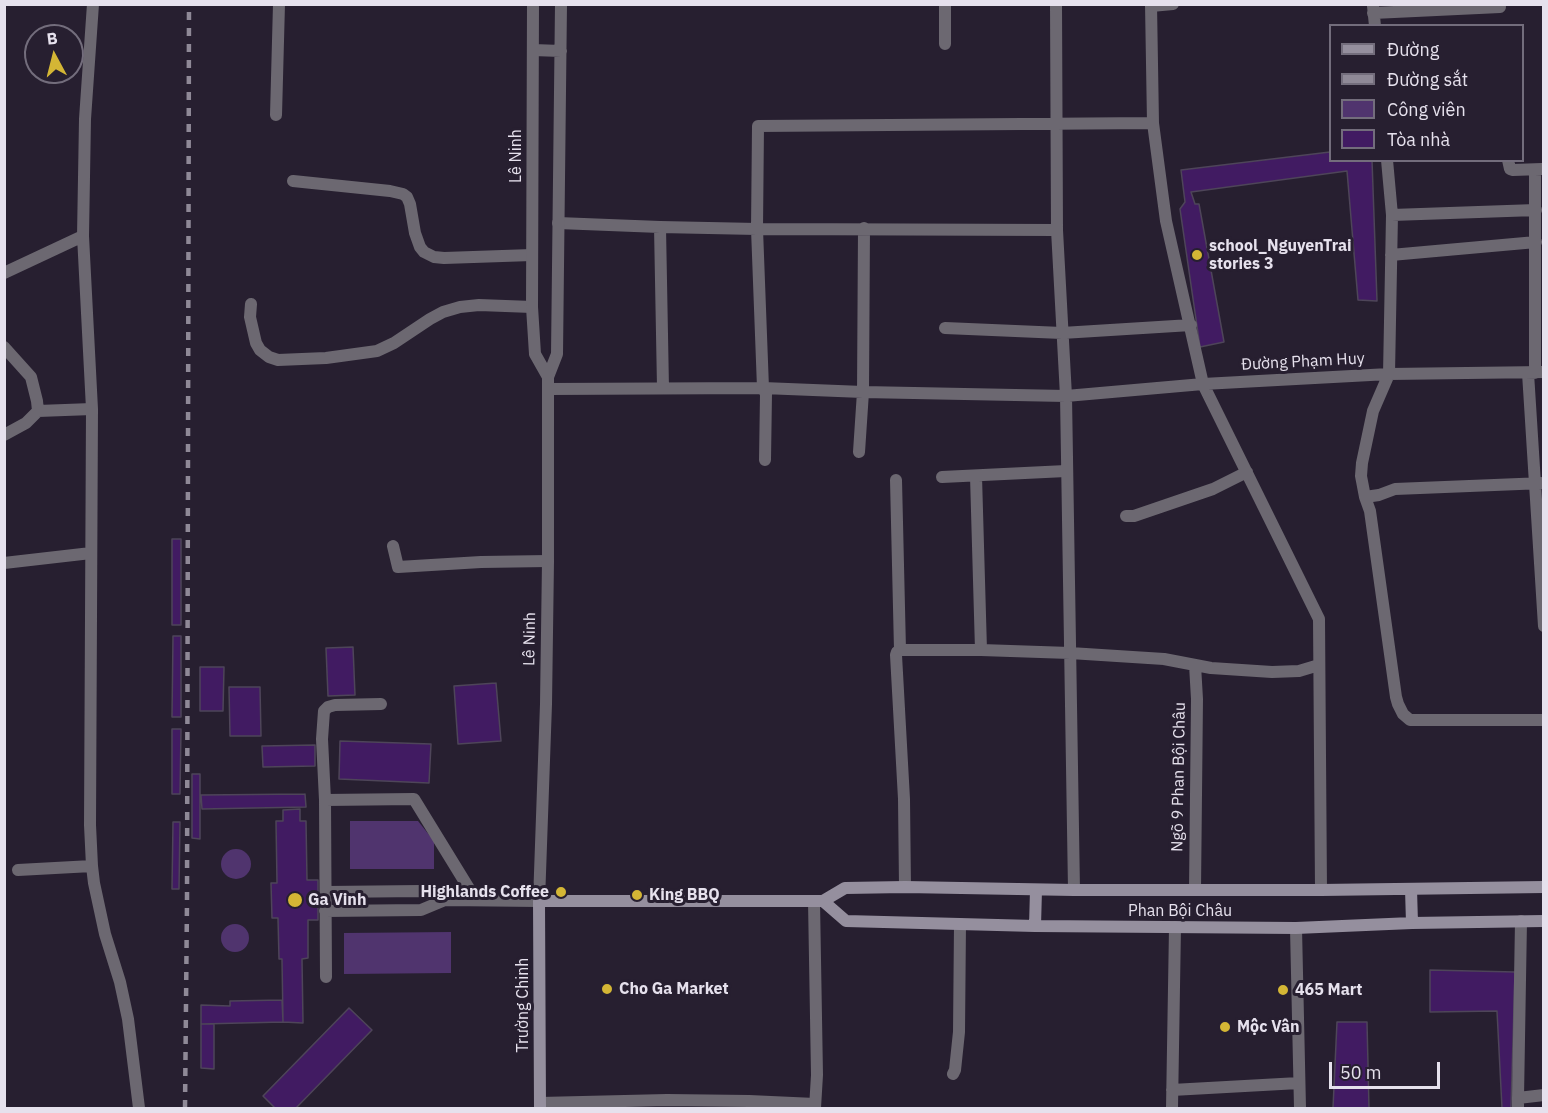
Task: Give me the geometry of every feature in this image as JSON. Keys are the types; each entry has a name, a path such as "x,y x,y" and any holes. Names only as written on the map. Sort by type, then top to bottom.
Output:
{"main road":[{"name":"Phan Bội Châu","path":"539,901 819,901 845,888 906,886 1036,890 1544,887"},
{"path":"1411,889 1412,923"},
{"path":"1035,926 1036,890"},
{"name":"Trường Chinh","path":"539,901 540,1106"},
{"name":"Phan Bội Châu","path":"819,901 846,921 1035,926 1296,928 1544,921"}],"street":[{"path":"93,4 85,118 83,236 92,409 90,825 94,883 128,1019 139,1108"},
{"path":"276,115 279,4"},
{"name":"Lê Ninh","path":"533,4 532,307 535,354 548,383"},
{"name":"Lê Ninh","path":"539,901 546,704 548,383 557,354 561,4"},
{"path":"945,4 945,44"},
{"path":"1056,4 1057,230 1066,396 1074,890"},
{"path":"1173,4 1151,5 1153,123 1166,221 1203,384 1319,619 1321,890"},
{"path":"1374,14 1500,6"},
{"path":"533,50 561,51"},
{"path":"765,460 766,393 763,388 757,229 758,126 1153,123"},
{"path":"1387,162 1392,215 1389,374 1373,411 1361,476 1370,511 1398,704 1403,714 1410,720 1544,720"},
{"path":"1508,162 1510,169 1513,170 1539,169 1536,210 1536,373 1544,626"},
{"path":"293,181 403,194 410,204 420,247 427,255 444,258 532,255"},
{"path":"1392,215 1536,210"},
{"path":"558,223 757,229 1057,230"},
{"path":"660,227 663,388"},
{"path":"859,452 863,392 864,228"},
{"path":"4,273 83,236"},
{"path":"1391,255 1536,242"},
{"path":"251,304 250,317 256,343 260,350 269,357 278,360 326,358 377,351 437,316 460,307 479,305 532,307"},
{"path":"945,328 1062,333 1191,324"},
{"path":"4,346 31,377 38,401 38,411"},
{"name":"Đường Phạm Huy","path":"548,383 663,388 763,388 1066,396 1203,384 1389,374 1536,373"},
{"path":"4,435 26,423 38,411 92,409"},
{"path":"942,477 1066,471"},
{"path":"1126,516 1134,516 1213,489 1247,472"},
{"path":"976,476 981,650"},
{"path":"896,480 900,650 896,655 906,886"},
{"path":"1365,497 1395,489 1539,483"},
{"path":"393,546 398,567 548,561"},
{"path":"4,563 91,553"},
{"path":"900,650 1070,653 1164,659 1211,668 1272,672 1299,671 1319,665"},
{"name":"Ngõ 9 Phan Bội Châu","path":"1194,890 1197,699 1195,665"},
{"path":"326,977 325,800 322,739 324,711 335,705 381,704"},
{"path":"325,800 414,799 476,900"},
{"path":"18,870 92,866"},
{"path":"326,892 421,891 445,900 539,901"},
{"path":"325,910 421,910 445,900"},
{"path":"540,1106 667,1100 749,1101 815,1106 819,901"},
{"path":"1521,921 1518,1103 1544,1095"},
{"path":"952,1074 955,1070 959,1032 960,924"},
{"path":"1172,1108 1175,927"},
{"path":"1296,928 1299,1108"},
{"path":"1172,1090 1299,1083"}],"green space":[{"path":"350,821 418,821 434,841 434,869 350,869"},
{"path":"236,849 247,853 251,864 247,875 236,879 225,875 221,864 225,853"},
{"path":"235,924 245,928 249,938 245,948 235,952 225,948 221,938 225,928"},
{"path":"451,932 451,973 344,974 344,933"}],"building":[{"name":"school_NguyenTrai stories 3","path":"1329,152 1329,162 1372,162 1377,301 1358,300 1347,171 1191,192 1195,204 1199,204 1224,342 1200,347 1180,209 1185,202 1181,170"},
{"path":"172,539 181,539 181,625 172,625"},
{"path":"173,636 181,636 181,717 172,717"},
{"path":"353,647 355,695 328,696 326,648"},
{"path":"200,667 224,667 223,711 200,711"},
{"path":"496,683 501,741 458,744 454,686"},
{"path":"229,687 260,687 261,736 230,736"},
{"path":"172,729 181,729 180,794 172,794"},
{"path":"340,741 431,744 429,783 339,779"},
{"path":"315,745 315,766 263,767 262,746"},
{"path":"192,774 200,774 200,839 192,838"},
{"path":"305,794 306,807 202,809 201,795"},
{"name":"Ga Vinh","path":"300,809 300,821 306,821 307,880 318,880 318,920 308,920 308,958 302,959 303,1023 283,1022 282,959 279,959 278,918 272,918 271,883 277,883 276,821 283,821 283,810"},
{"path":"173,822 180,822 179,889 172,889"},
{"path":"1430,970 1515,972 1511,1108 1502,1108 1497,1011 1430,1012"},
{"path":"282,1000 283,1022 201,1024 201,1005 230,1006 230,1001"},
{"path":"349,1008 372,1030 296,1108 275,1108 263,1096"},
{"path":"1337,1022 1367,1022 1369,1108 1333,1108"},
{"path":"201,1024 214,1024 214,1069 201,1068"}],"railway":[{"path":"185,1108 189,4"}],"place":[{"name":"school_NguyenTrai stories 3","path":"1197,255"},
{"name":"Highlands Coffee","path":"561,892"},
{"name":"King BBQ","path":"637,895"},
{"name":"Ga Vinh","path":"295,900"},
{"name":"Cho Ga Market","path":"607,989"},
{"name":"465 Mart","path":"1283,990"},
{"name":"Mộc Vân","path":"1225,1027"}]}
